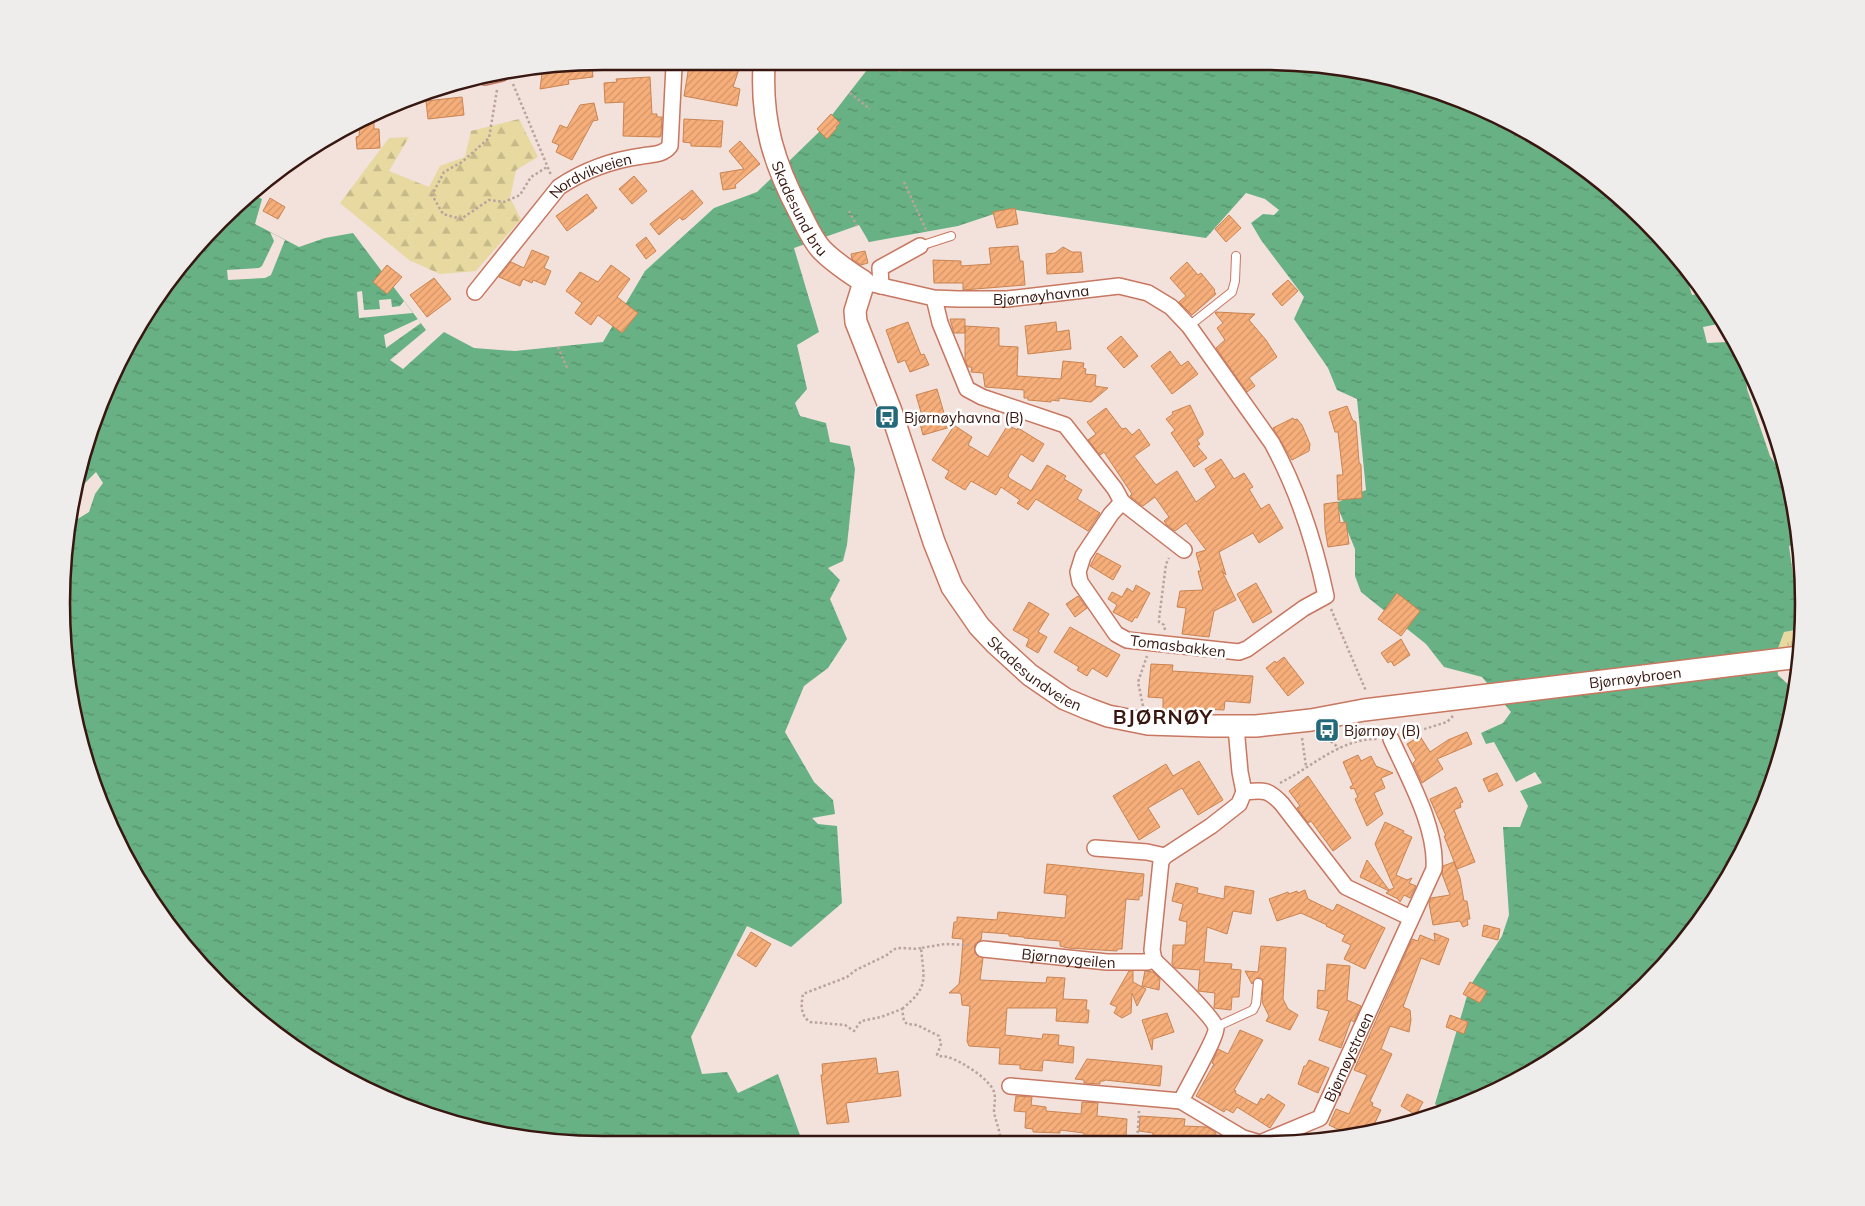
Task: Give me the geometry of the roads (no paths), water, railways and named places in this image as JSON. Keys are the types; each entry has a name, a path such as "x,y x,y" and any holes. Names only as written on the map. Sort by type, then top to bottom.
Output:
{"street":[{"name":"Nordvikveien","path":"475,292 559,187 569,180 604,165 662,153 667,150 670,146 674,70"},
{"name":"Skadesund bru","path":"764,70 763,94 767,121 771,146 780,172 814,240 831,258 868,282"},
{"path":"868,282 880,268 920,246"},
{"name":"Bjørnøyhavna","path":"868,282 934,298 1007,299 1119,286 1134,289 1154,297 1171,307 1189,326 1257,419 1279,456 1303,514 1316,554 1326,596"},
{"name":"Skadesundveien","path":"868,282 855,311 856,322 892,411 934,542 952,587 979,626 1016,663 1065,699 1108,716 1148,724 1236,727 1311,720 1364,710 1471,697"},
{"path":"934,298 940,323 967,389 982,397 1065,426 1115,489 1122,502 1184,550"},
{"name":"Tomasbakken","path":"1122,502 1111,514 1083,556 1078,576 1099,611 1119,637 1127,640 1228,652 1244,651 1304,608 1326,596"},
{"name":"Bjørnøybroen","path":"1471,697 1792,658"},
{"path":"1180,1101 1212,1042 1216,1033 1216,1027 1203,1009 1154,960 1152,950 1159,868 1165,856 1239,804 1244,792 1240,772 1236,727"},
{"name":"Bjørnøystraen","path":"1278,1136 1320,1118 1432,875 1433,848 1423,813 1391,739"},
{"path":"1244,792 1266,791 1270,793 1282,804 1346,887 1411,918"},
{"path":"1095,848 1147,852 1165,856"},
{"name":"Bjørnøygeilen","path":"984,949 1108,962 1147,962 1154,960"},
{"name":"Bjørnøystraen","path":"1010,1086 1180,1101 1239,1136"}],"lane":[{"path":"920,246 951,236"},
{"path":"1189,326 1232,292 1235,281 1236,256"},
{"path":"1216,1027 1253,1010 1256,1004 1258,983"}],"water":[{"path":"867,70 1297,71 1366,80 1400,88 1433,98 1498,125 1529,141 1586,180 1639,226 1685,279 1692,295 1696,294 1716,324 1703,327 1707,343 1727,342 1746,382 1747,389 1770,456 1777,466 1785,499 1791,545 1789,546 1794,575 1795,603 1794,630 1784,632 1777,651 1778,675 1788,685 1785,707 1767,774 1754,807 1740,839 1705,899 1663,954 1639,980 1586,1026 1528,1065 1466,1095 1438,1106 1435,1104 1470,986 1502,936 1509,915 1503,827 1520,827 1528,806 1520,791 1542,783 1535,772 1516,782 1494,742 1486,744 1481,733 1503,723 1511,712 1482,677 1444,667 1426,644 1361,592 1355,576 1355,549 1336,503 1366,490 1357,399 1337,390 1328,368 1294,319 1304,297 1261,240 1251,223 1263,214 1274,215 1279,210 1265,199 1246,193 1206,238 1009,209 958,226 869,242 859,225 794,248 819,332 797,345 807,389 795,403 800,416 826,423 830,442 850,446 855,469 847,545 843,561 828,568 840,580 830,599 847,639 828,668 804,686 785,732 814,782 833,800 835,814 812,818 818,824 837,826 842,903 791,947 747,926 691,1037 702,1074 727,1072 738,1093 778,1074 800,1136 568,1135 499,1126 465,1118 399,1095 336,1065 279,1026 226,980 180,927 141,869 125,839 98,774 88,741 80,707 71,638 71,568 77,519 89,512 95,494 103,483 96,472 83,485 88,465 98,432 125,367 141,336 160,307 202,252 226,226 258,197 262,199 255,224 299,247 325,238 353,233 426,330 390,360 403,369 444,332 474,348 515,351 603,342 645,271 714,208 757,192 818,133"}],"place":[{"name":"Bjørnøyhavna (B)","path":"887,417"},
{"name":"Bjørnøy (B)","path":"1327,730"}],"district":[{"name":"BJØRNØY","path":"1163,716"}]}
